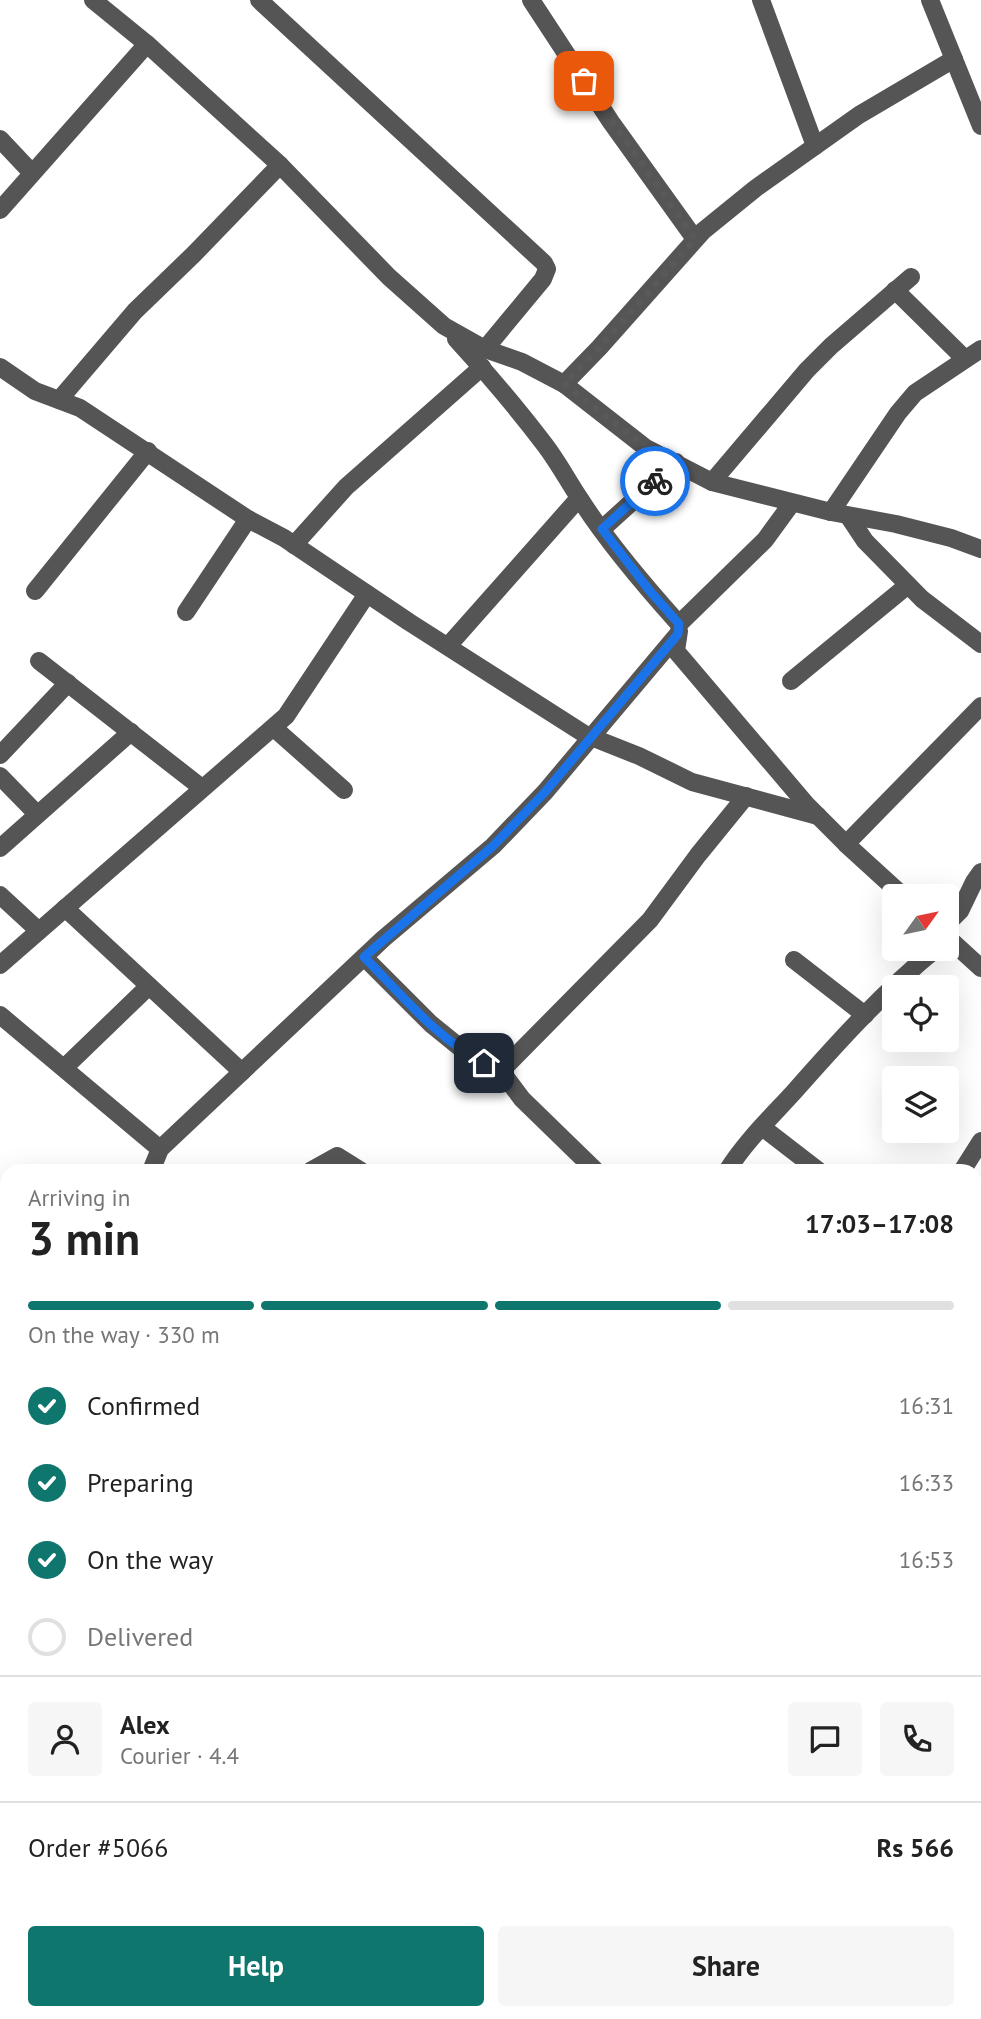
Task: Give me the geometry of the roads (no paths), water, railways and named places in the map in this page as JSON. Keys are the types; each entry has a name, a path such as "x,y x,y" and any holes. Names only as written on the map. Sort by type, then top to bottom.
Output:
{"street":[{"path":"93,0 147,44 280,165 390,277 483,358 546,446 579,498 679,629 676,651 818,816 890,884"},
{"path":"260,0 544,263 547,269 543,279 483,358 346,487 294,545"},
{"path":"531,0 611,122 695,239"},
{"path":"761,0 815,146"},
{"path":"930,0 981,126"},
{"path":"0,210 147,44"},
{"path":"564,384 695,239 755,188 859,115 954,59"},
{"path":"0,139 32,173"},
{"path":"59,400 135,311 280,165"},
{"path":"712,482 807,370 911,277"},
{"path":"895,290 965,359"},
{"path":"831,513 906,402 929,383 981,349"},
{"path":"483,358 522,362 564,384 646,447 712,482 831,513 896,524 981,549"},
{"path":"0,367 34,391 80,408 247,519 294,545 543,709 591,737 639,756 692,782 818,816"},
{"path":"35,591 148,451"},
{"path":"602,529 676,463"},
{"path":"448,646 579,498"},
{"path":"155,1164 160,1149 364,957 493,846 545,792 679,629 765,540 792,503"},
{"path":"849,517 865,541 922,599 981,644"},
{"path":"186,612 247,519"},
{"path":"791,681 908,585"},
{"path":"0,965 274,728 298,700 367,594"},
{"path":"39,662 202,788"},
{"path":"0,755 68,684"},
{"path":"846,844 981,706"},
{"path":"274,728 344,790"},
{"path":"0,848 131,732"},
{"path":"0,776 37,814"},
{"path":"501,1071 650,920 746,796"},
{"path":"959,913 981,872"},
{"path":"0,895 39,931"},
{"path":"65,908 242,1072"},
{"path":"959,950 981,968"},
{"path":"364,957 458,1047 501,1071 522,1099 589,1164"},
{"path":"794,960 865,1015"},
{"path":"733,1164 762,1127 865,1015 920,961"},
{"path":"64,1068 149,986"},
{"path":"0,1014 160,1149"},
{"path":"762,1127 810,1164"},
{"path":"966,1164 981,1140"},
{"path":"323,1164 337,1156 350,1164"}]}
